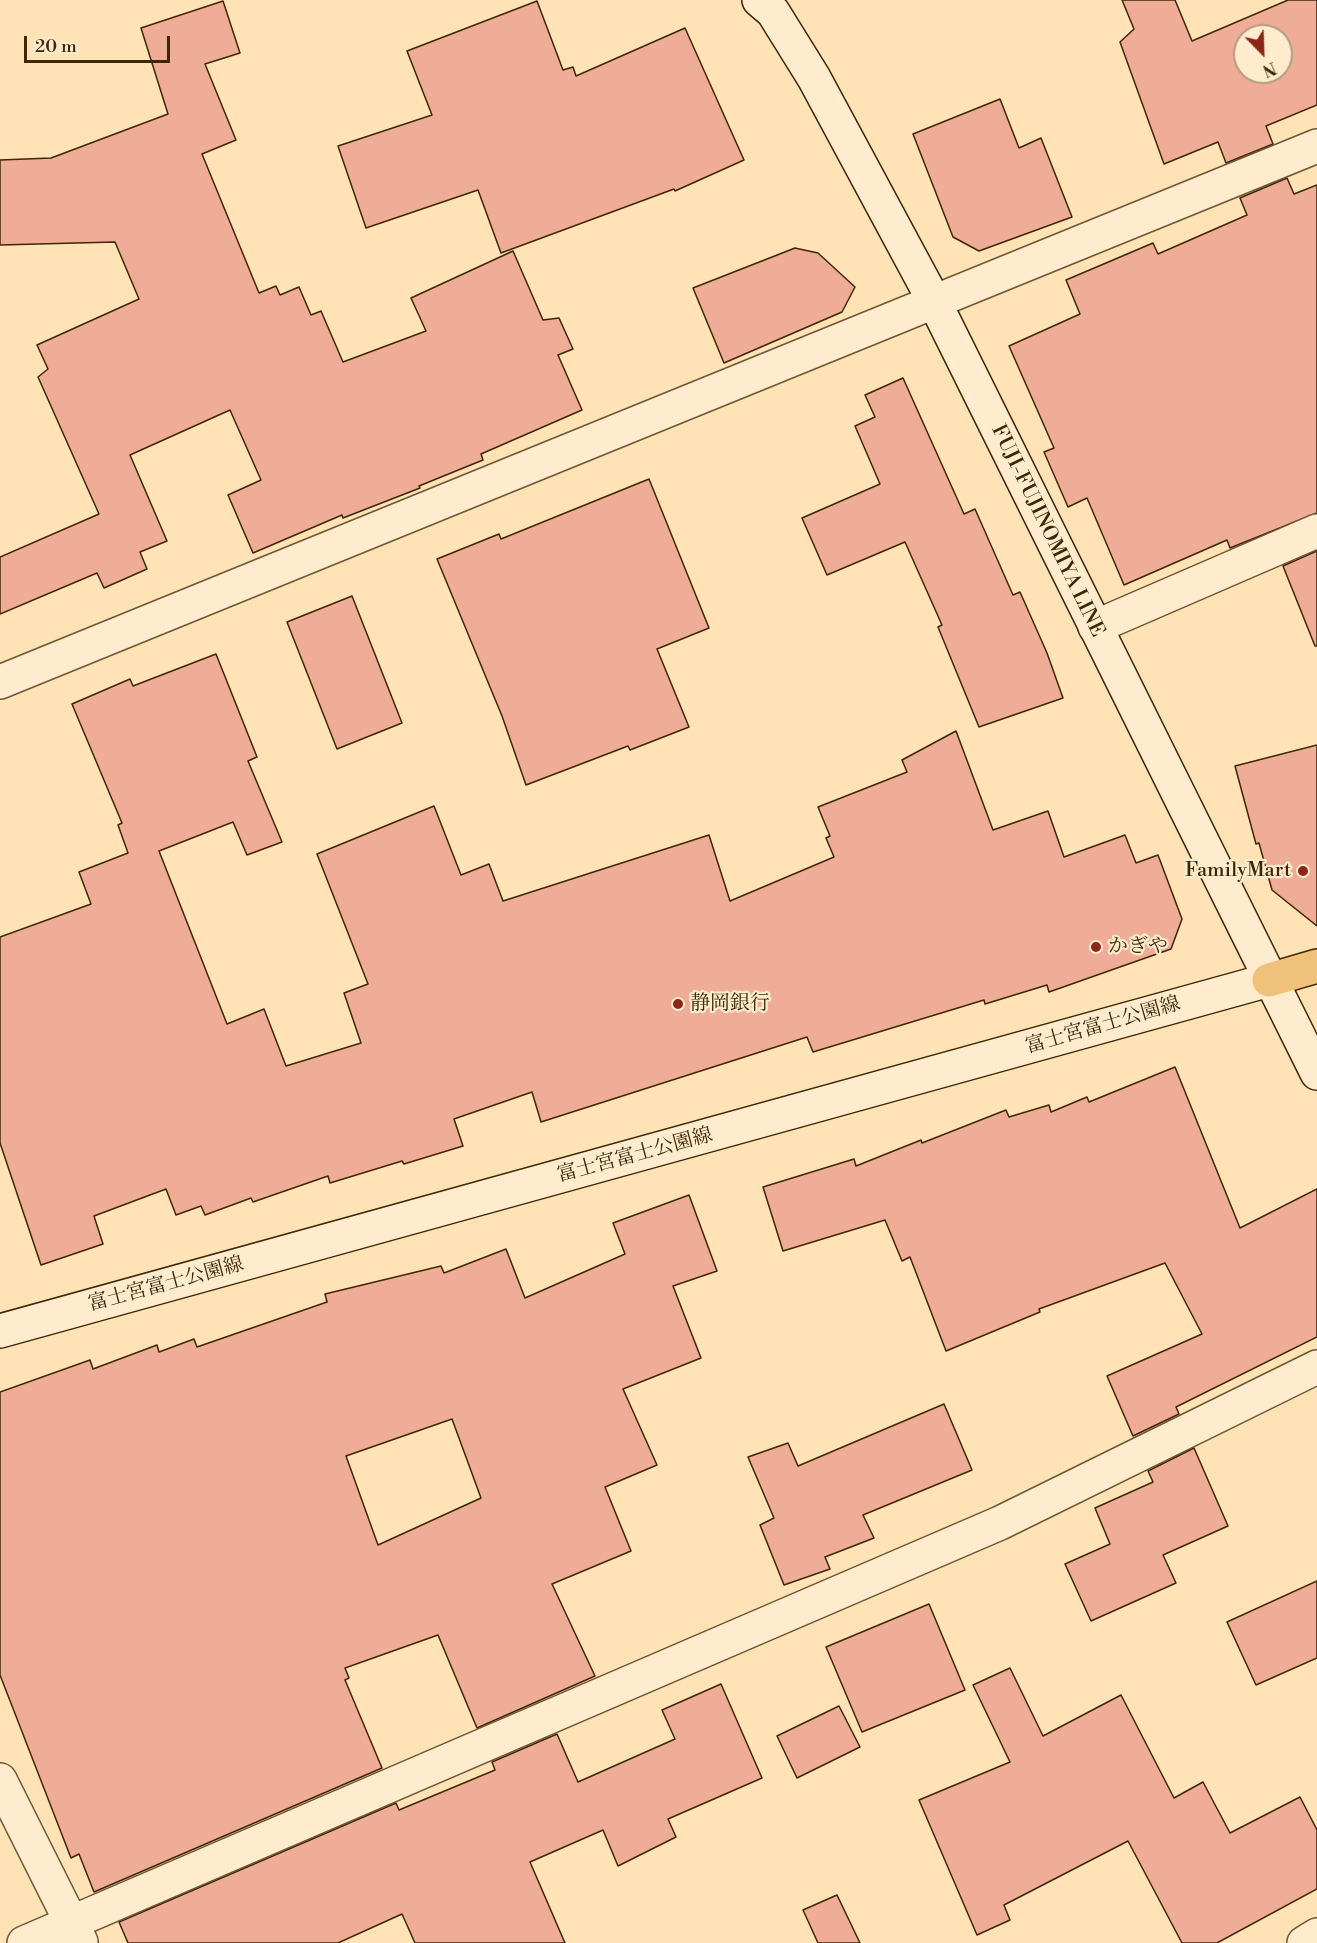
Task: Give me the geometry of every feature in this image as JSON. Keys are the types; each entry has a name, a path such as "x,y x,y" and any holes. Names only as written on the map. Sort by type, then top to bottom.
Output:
{"main road":[{"path":"1269,980 1317,966"}],"street":[{"name":"FUJI-FUJINOMIYA LINE","path":"759,0 773,12 814,78 934,302 1317,1073"},
{"path":"0,682 1317,146"},
{"path":"1095,627 1317,531"},
{"name":"富士宮富士公園線","path":"0,1331 1269,980"},
{"path":"24,1943 77,1933 1000,1523 1317,1367"},
{"path":"0,1780 77,1933"},
{"path":"1304,1943 1317,1935"}],"building":[{"path":"1122,0 1175,0 1192,41 1288,0 1317,0 1317,105 1266,126 1273,144 1226,163 1218,142 1164,164 1120,42 1134,29"},
{"path":"223,1 240,53 205,64 236,140 202,154 259,293 276,286 280,295 299,287 311,315 321,311 343,362 426,331 411,298 513,251 543,320 559,318 573,349 558,355 582,410 481,454 483,460 419,486 420,488 343,518 342,515 253,553 228,495 261,480 230,410 130,455 167,541 140,552 147,569 104,588 97,573 0,614 0,557 99,514 38,377 48,369 37,345 139,299 115,242 0,245 0,160 51,158 168,114 141,28"},
{"path":"537,1 563,70 573,67 576,76 685,28 744,160 675,191 674,189 501,253 478,190 366,228 338,146 432,115 407,51"},
{"path":"1000,99 1019,148 1041,138 1072,217 979,251 953,237 913,134"},
{"path":"1287,178 1294,194 1317,185 1317,513 1230,548 1227,540 1124,585 1087,498 1068,507 1044,452 1054,448 1009,346 1080,314 1066,280 1153,243 1158,254 1247,215 1240,198"},
{"path":"795,248 818,253 855,287 842,312 724,363 693,288"},
{"path":"903,378 964,514 975,509 1013,595 1020,592 1047,653 1063,698 979,727 938,627 942,625 905,542 827,575 802,518 880,484 855,426 875,417 865,395"},
{"path":"649,479 709,628 657,649 689,727 630,750 628,746 526,785 502,716 437,559 499,534 501,539"},
{"path":"1317,551 1317,646 1315,646 1283,566"},
{"path":"352,596 402,723 337,749 287,622"},
{"path":"216,654 257,757 248,761 282,842 247,855 233,822 159,851 227,1024 264,1009 286,1066 361,1043 344,993 368,984 317,854 434,806 461,875 489,864 503,901 709,835 730,901 834,857 826,838 830,836 818,807 907,772 902,760 956,731 993,830 1048,811 1064,857 1125,835 1136,863 1158,855 1182,919 1171,949 1049,992 1047,985 985,1004 984,1000 813,1052 807,1037 541,1122 532,1092 454,1119 463,1146 404,1164 402,1161 330,1183 328,1176 253,1202 251,1198 205,1215 201,1206 176,1215 166,1189 94,1216 103,1244 41,1265 0,1143 0,937 91,904 79,872 128,853 118,825 122,823 72,704 130,679 133,686"},
{"path":"1317,745 1317,926 1272,890 1259,843 1256,844 1235,766"},
{"path":"1175,1067 1240,1228 1317,1189 1317,1337 1176,1407 1179,1414 1133,1436 1107,1376 1202,1334 1165,1263 1039,1309 1040,1312 946,1351 910,1257 902,1261 885,1220 783,1251 763,1187 854,1159 856,1166 1006,1110 1009,1117 1049,1105 1051,1112 1087,1097 1089,1102"},
{"path":"689,1195 717,1271 673,1286 701,1358 623,1389 657,1465 605,1487 631,1551 552,1584 595,1676 477,1728 438,1635 345,1668 349,1678 345,1680 382,1768 94,1892 79,1854 71,1858 0,1675 0,1392 90,1360 93,1369 157,1345 159,1352 194,1339 197,1347 327,1302 325,1294 441,1266 444,1273 506,1249 525,1298 625,1254 613,1223","holes":["452,1419 481,1498 378,1545 346,1456"]},
{"path":"944,1404 972,1470 863,1515 874,1538 825,1557 830,1569 784,1585 760,1525 774,1518 748,1457 788,1443 798,1466"},
{"path":"1194,1448 1228,1526 1163,1555 1176,1583 1091,1621 1065,1564 1110,1544 1095,1508 1153,1482 1148,1471"},
{"path":"1317,1581 1317,1658 1256,1685 1227,1622"},
{"path":"929,1604 965,1690 862,1732 826,1647"},
{"path":"1010,1668 1043,1736 1121,1695 1174,1798 1203,1782 1230,1833 1300,1797 1317,1830 1317,1889 1217,1943 1182,1943 1128,1841 1004,1905 1010,1920 977,1935 919,1800 1010,1762 973,1685"},
{"path":"721,1684 762,1778 668,1819 676,1837 618,1866 603,1830 530,1862 565,1943 415,1943 402,1914 338,1943 128,1943 119,1922 396,1803 399,1810 495,1770 492,1762 557,1734 578,1782 675,1739 662,1710"},
{"path":"839,1706 860,1747 797,1778 777,1736"},
{"path":"837,1895 860,1943 818,1943 803,1910"}],"place":[{"name":"FamilyMart","path":"1303,871"},
{"name":"かぎや","path":"1096,947"},
{"name":"静岡銀行","path":"678,1004"}]}
